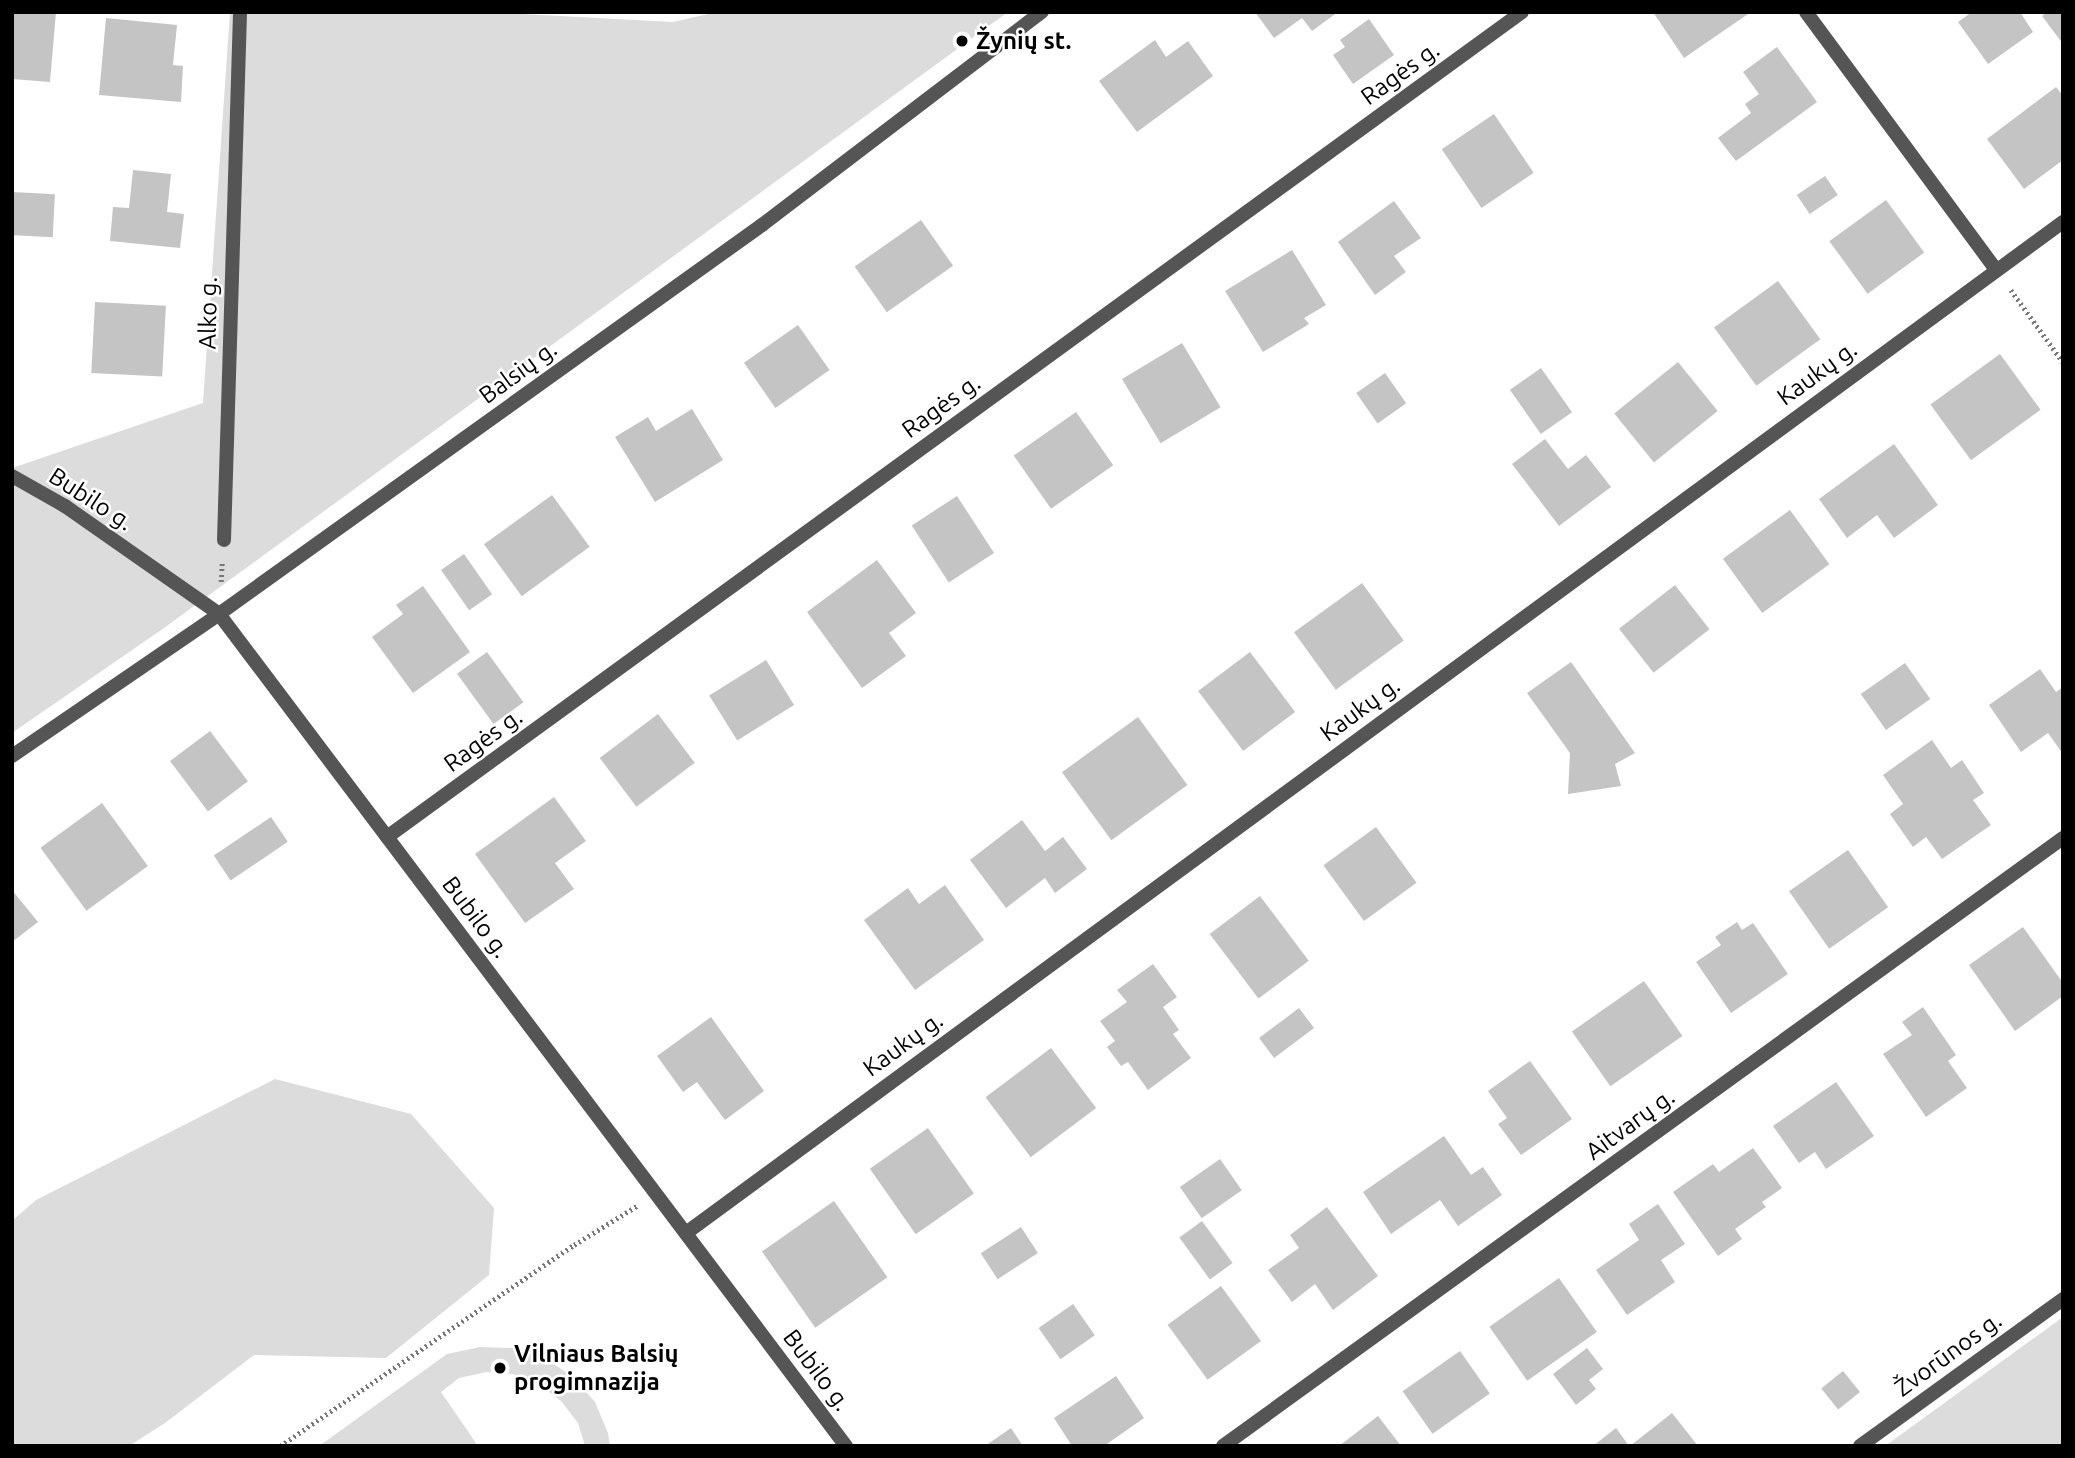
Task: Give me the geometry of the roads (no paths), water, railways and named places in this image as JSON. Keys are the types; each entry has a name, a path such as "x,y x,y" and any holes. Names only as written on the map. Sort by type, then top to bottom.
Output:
{"street":[{"name":"Alko g.","path":"224,540 240,12"},
{"name":"Balsių g.","path":"12,756 219,614 762,225 1042,12"},
{"name":"Ragės g.","path":"387,837 1522,12"},
{"path":"1806,12 1996,270"},
{"name":"Kaukų g.","path":"685,1233 2063,222"},
{"name":"Bubilo g.","path":"12,476 65,506 219,614 846,1446"},
{"name":"Aitvarų g.","path":"1223,1446 2063,838"},
{"name":"Žvorūnos g.","path":"1860,1446 2063,1299"}],"place":[{"name":"Žynių st.","path":"962,41"},
{"name":"Vilniaus Balsių progimnazija","path":"500,1368"}]}
